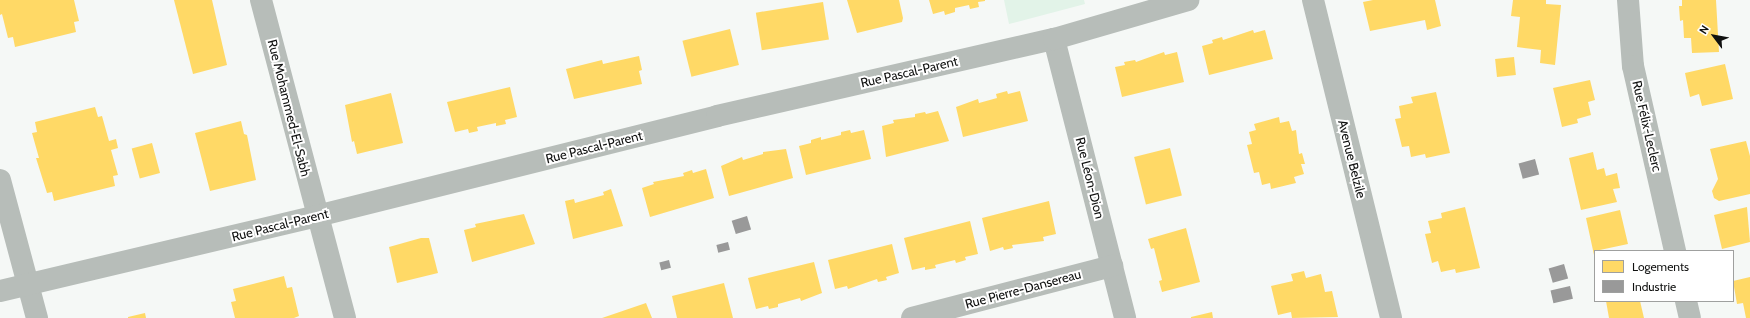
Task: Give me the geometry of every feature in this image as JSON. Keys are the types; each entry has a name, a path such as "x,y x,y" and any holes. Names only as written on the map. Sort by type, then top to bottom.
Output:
{"street":[{"name":"Rue Mohammed-El-Sabh","path":"261,0 317,216"},
{"name":"Rue Pascal-Parent","path":"0,291 29,286 317,216 717,116 1054,39 1188,0"},
{"name":"Avenue Belzile","path":"1313,0 1391,318"},
{"name":"Rue Félix-Leclerc","path":"1628,0 1633,66 1675,250"},
{"name":"Rue Léon-Dion","path":"1054,39 1125,318"},
{"path":"0,180 37,318"},
{"path":"317,216 345,318"},
{"name":"Rue Pierre-Dansereau","path":"912,318 1112,266"},
{"path":"1686,302 1690,318"}],"green space":[{"path":"1004,0 1084,0 1085,4 1009,24"}],"building: Logements":[{"path":"0,0 74,0 79,21 74,22 76,32 15,47 13,37 8,38 2,14 0,15"},
{"path":"174,0 212,0 227,65 193,74"},
{"path":"847,0 899,0 903,18 902,22 857,33"},
{"path":"929,0 985,1 978,2 979,7 970,9 969,5 955,8 955,12 945,15 944,11 933,14"},
{"path":"1373,0 1435,0 1441,26 1427,30 1425,20 1370,31 1363,2"},
{"path":"1513,0 1546,0 1546,4 1561,5 1555,65 1540,63 1541,50 1517,47 1520,17 1511,16"},
{"path":"1682,0 1716,0 1719,52 1692,53 1691,38 1684,38 1683,20 1680,21 1679,6 1682,6"},
{"path":"823,2 829,40 762,50 756,13"},
{"path":"730,29 739,65 691,77 682,41"},
{"path":"1253,30 1254,33 1265,30 1273,59 1209,75 1202,46 1213,43 1212,40 1222,37 1223,40"},
{"path":"1164,52 1165,55 1177,52 1184,82 1122,97 1115,67 1125,65 1124,62 1135,60 1136,62"},
{"path":"639,56 642,70 639,71 642,84 574,99 566,69 602,60 603,64"},
{"path":"1514,57 1516,75 1497,77 1495,59"},
{"path":"1725,64 1733,99 1702,106 1699,94 1690,97 1685,73"},
{"path":"1590,80 1595,100 1588,102 1591,115 1577,119 1578,123 1562,127 1553,88"},
{"path":"510,87 517,117 505,120 506,124 496,126 496,123 477,127 478,131 469,133 468,129 455,132 447,102"},
{"path":"1007,91 1008,94 1020,91 1028,121 963,137 956,107 978,99 979,103 997,98 996,94"},
{"path":"1436,92 1450,153 1426,158 1425,154 1411,157 1409,146 1402,147 1395,119 1401,118 1399,106 1413,103 1411,97"},
{"path":"391,93 403,143 357,154 354,141 352,142 345,105"},
{"path":"95,107 98,117 102,116 109,141 116,139 118,148 111,150 118,175 113,176 115,186 54,201 52,192 47,193 36,158 39,158 32,133 37,132 35,122"},
{"path":"938,111 949,141 886,157 882,126 894,123 893,120 915,117 915,114 925,112 926,114"},
{"path":"1279,117 1280,123 1289,121 1292,131 1296,130 1299,154 1302,153 1305,164 1301,164 1304,174 1294,177 1296,183 1271,189 1270,183 1262,185 1259,172 1254,173 1247,145 1252,144 1249,132 1256,130 1254,124"},
{"path":"241,121 244,134 247,135 256,180 210,191 195,133"},
{"path":"850,130 851,133 864,130 871,159 806,175 799,146 811,143 811,140 821,137 821,140 841,135 841,132"},
{"path":"1746,141 1750,156 1750,194 1719,201 1714,198 1712,191 1718,179 1710,149"},
{"path":"152,143 160,173 140,178 132,148"},
{"path":"1170,148 1182,196 1146,204 1134,157"},
{"path":"786,149 793,178 729,196 721,166 742,157 743,160 763,154 763,152"},
{"path":"1593,152 1597,170 1604,168 1606,176 1617,173 1620,188 1613,189 1617,202 1581,210 1569,158"},
{"path":"706,169 714,198 650,217 642,188 654,184 653,182 684,176 683,173 692,170 693,173"},
{"path":"611,189 623,226 573,239 565,201 574,199 575,203 604,195 603,192"},
{"path":"1049,201 1056,234 1043,237 1044,241 1012,245 1013,248 1004,250 1003,247 990,251 982,218"},
{"path":"1465,207 1480,268 1456,273 1455,269 1441,272 1438,261 1432,263 1425,234 1431,233 1428,221 1442,218 1441,213"},
{"path":"1747,207 1750,242 1722,249 1714,215"},
{"path":"1620,210 1628,244 1594,250 1594,255 1586,218"},
{"path":"524,214 535,244 472,262 464,230 476,227 475,224"},
{"path":"970,221 978,254 965,257 966,260 956,263 955,260 935,265 936,268 925,270 925,267 912,270 904,238"},
{"path":"1186,228 1200,282 1162,292 1159,281 1162,280 1154,248 1151,249 1148,239"},
{"path":"421,238 429,238 438,273 397,283 389,247"},
{"path":"892,244 899,273 886,277 887,280 878,282 877,279 848,289 847,286 835,289 828,260"},
{"path":"814,262 822,293 801,301 800,298 778,304 778,307 769,309 768,306 756,309 748,278"},
{"path":"1304,271 1306,278 1321,274 1325,292 1332,291 1338,317 1292,318 1291,312 1278,315 1271,286 1293,281 1291,274"},
{"path":"284,276 287,288 292,287 299,316 294,318 235,318 231,302 236,301 233,289"},
{"path":"1750,277 1750,318 1746,318 1743,303 1737,304 1734,281"},
{"path":"724,283 733,318 677,318 672,296"},
{"path":"1606,302 1640,302 1644,318 1609,318"},
{"path":"646,303 652,318 602,318"},
{"path":"1212,312 1213,318 1191,318 1191,317"},
{"path":"145,313 146,318 128,318 128,317"}],"building: Industrie":[{"path":"1535,159 1539,174 1523,179 1519,163"},
{"path":"747,216 751,229 736,234 732,221"},
{"path":"728,242 730,250 718,253 716,245"},
{"path":"669,260 671,268 661,270 659,262"},
{"path":"1564,264 1568,278 1553,283 1549,268"},
{"path":"1570,286 1573,299 1553,303 1551,290"}]}
